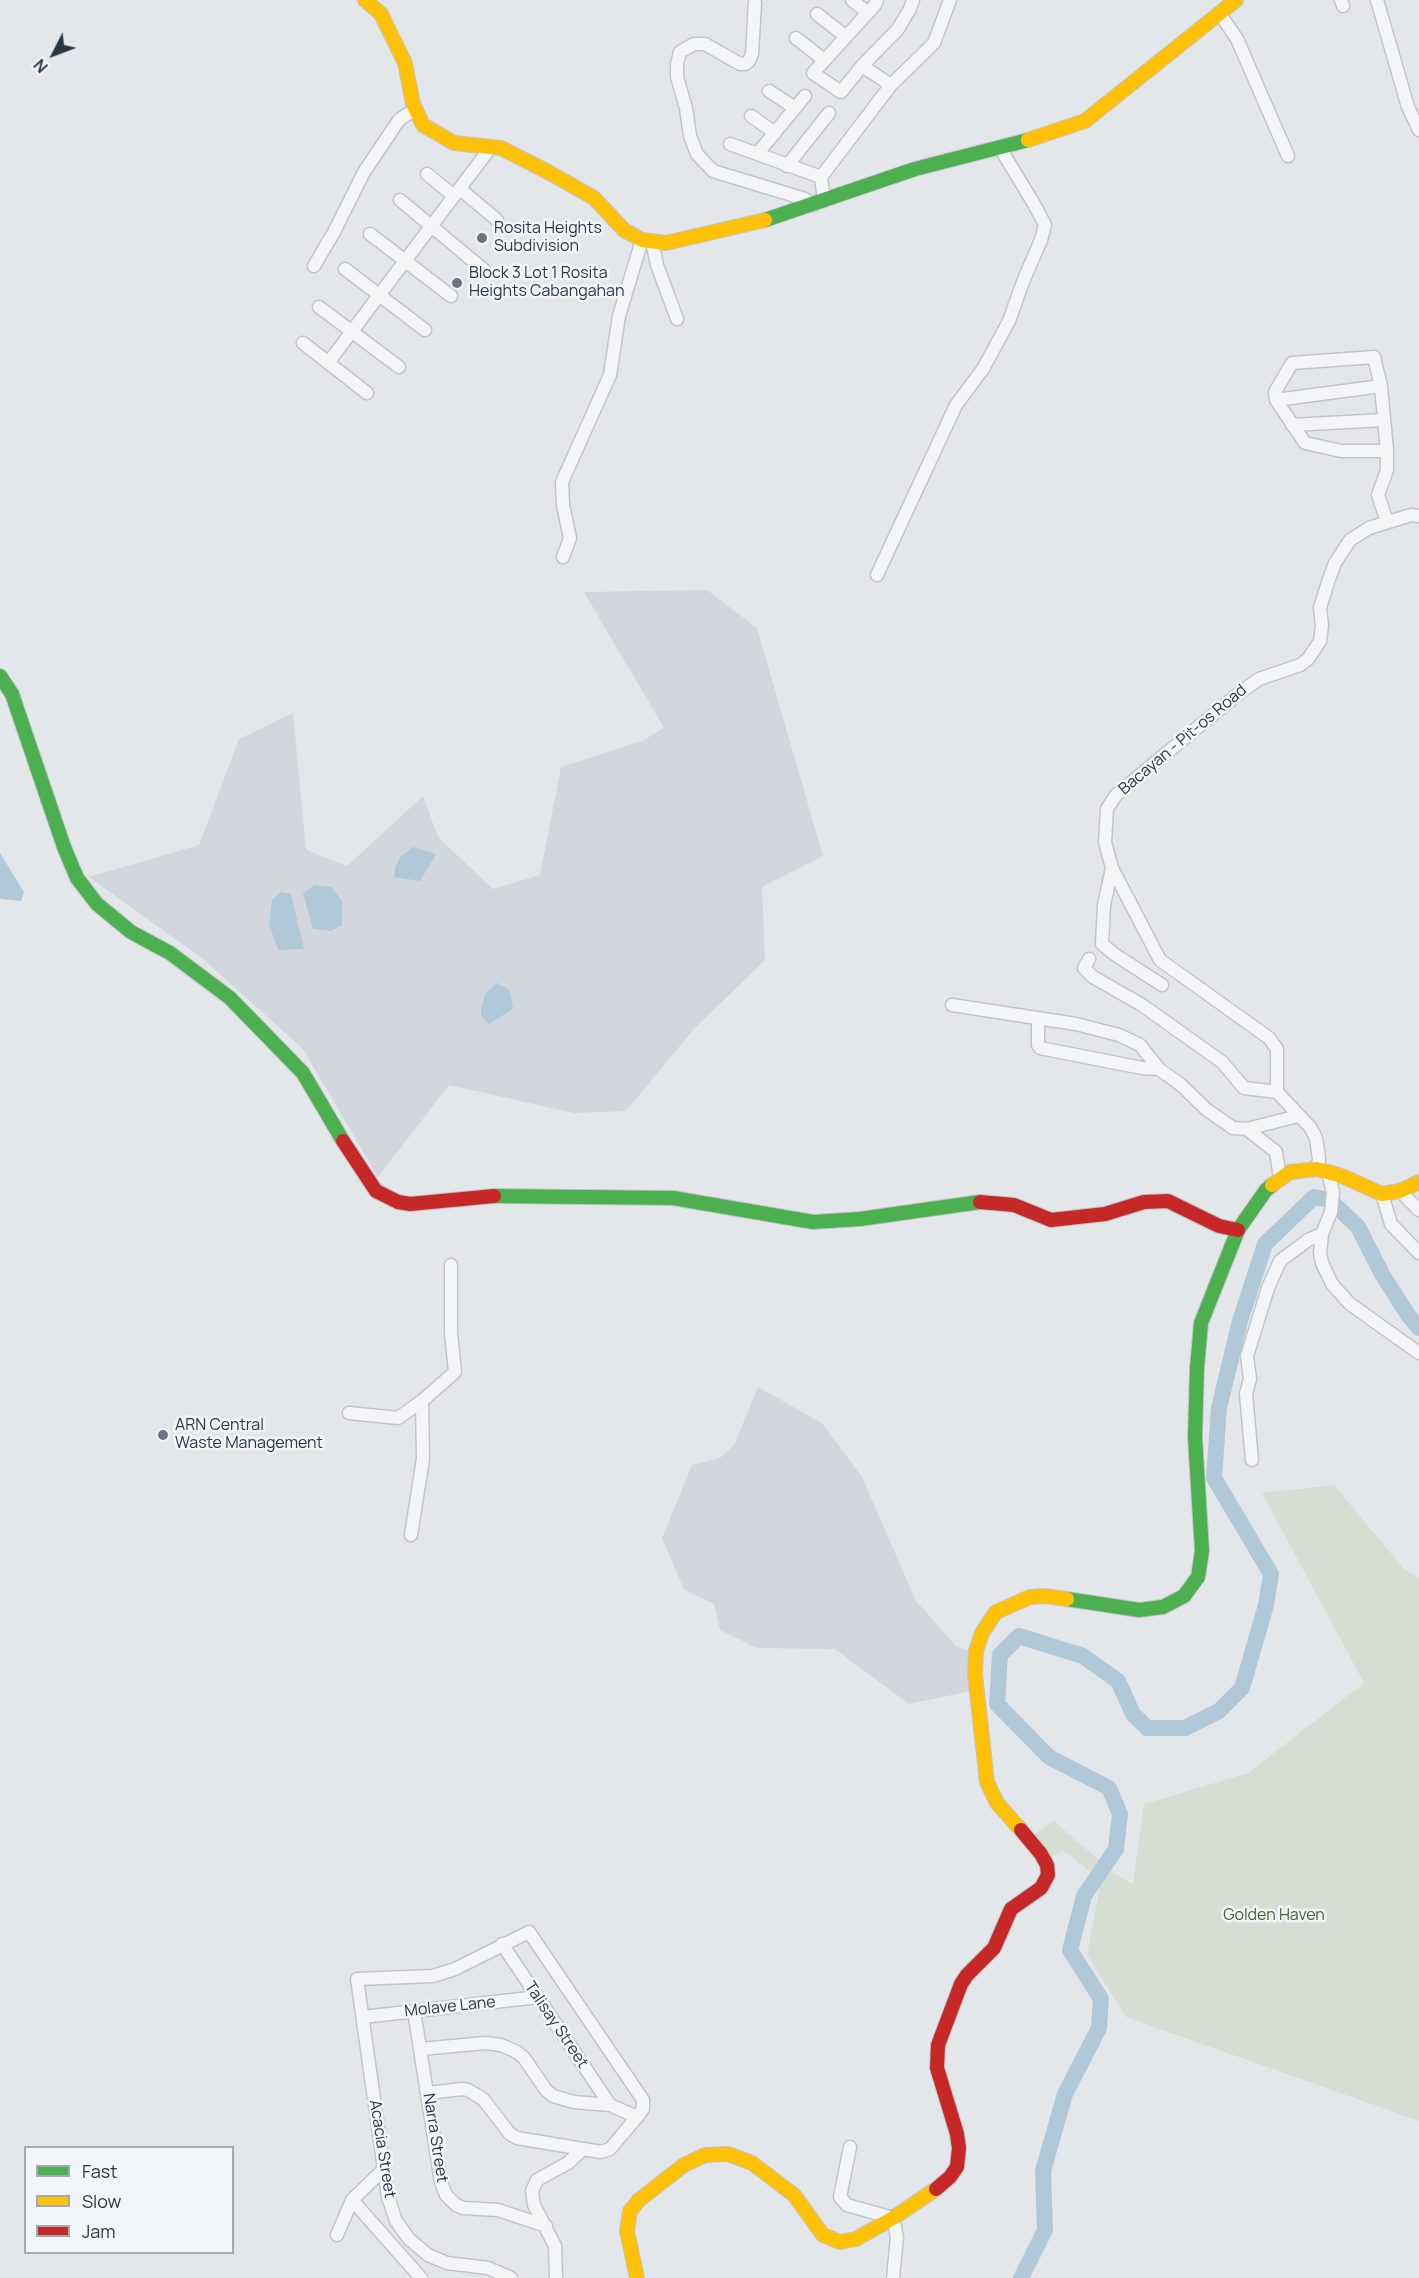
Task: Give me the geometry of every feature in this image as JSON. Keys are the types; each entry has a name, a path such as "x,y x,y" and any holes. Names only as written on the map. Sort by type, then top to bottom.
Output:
{"street":[{"path":"364,0 381,14 405,63 415,109 423,125 454,143 501,148 594,198 624,230 647,240 666,243 769,219 915,169 1070,128 1085,121 1236,0"},
{"path":"852,0 868,13"},
{"path":"877,0 868,13 813,73 841,92 898,28 914,0"},
{"path":"819,203 821,177 891,85 934,43 950,0"},
{"path":"1377,0 1408,107 1419,130"},
{"path":"754,3 752,54 745,64 740,64 705,44 694,44 680,52 677,77 686,108 690,136 697,154 713,171 819,203"},
{"path":"817,14 845,36"},
{"path":"1220,14 1237,39 1288,156"},
{"path":"796,38 824,60"},
{"path":"862,66 891,85"},
{"path":"769,91 795,108"},
{"path":"758,154 805,96"},
{"path":"314,266 364,172 399,120 415,109"},
{"path":"787,166 830,113"},
{"path":"751,116 775,133"},
{"path":"730,144 821,177"},
{"path":"328,363 491,147"},
{"path":"876,575 956,405 983,369 1009,321 1041,240 1045,225 1000,148"},
{"path":"427,174 497,220"},
{"path":"400,200 483,270"},
{"path":"370,234 451,296"},
{"path":"647,240 677,319"},
{"path":"563,557 570,538 563,505 562,482 610,375 619,316 647,240"},
{"path":"345,269 426,330"},
{"path":"319,307 399,367"},
{"path":"303,343 367,393"},
{"path":"1387,451 1341,451 1305,443 1276,400 1275,392 1292,363 1374,357 1381,386 1387,451 1387,470 1378,495 1387,522"},
{"path":"1276,400 1381,386"},
{"path":"1292,425 1383,420"},
{"name":"Bacayan - Pit-os Road","path":"1112,868 1105,842 1107,809 1116,795 1238,693 1259,679 1300,665 1308,659 1320,641 1322,626 1320,608 1331,573 1342,550 1360,532 1411,515 1419,516"},
{"path":"0,676 12,694 64,848 77,878 97,904 131,932 170,952 230,998 303,1074 330,1122 376,1191 398,1202 410,1204 503,1195 673,1198 813,1222 860,1219 986,1202 1014,1205 1051,1220 1105,1214 1144,1202 1168,1201 1219,1226 1238,1230"},
{"path":"1112,868 1104,905 1102,944 1162,985"},
{"path":"1112,868 1160,960 1269,1038 1277,1049 1277,1092 1310,1126 1316,1138 1319,1159 1332,1193 1331,1212 1322,1234 1320,1253 1322,1263 1332,1284 1350,1304 1419,1353"},
{"path":"1089,959 1084,968 1093,977 1142,1005 1222,1062 1244,1088 1277,1092"},
{"path":"952,1005 1076,1024 1119,1035 1140,1045 1159,1069 1180,1084 1207,1110 1233,1128 1247,1129 1298,1116"},
{"path":"1038,1018 1038,1045 1043,1049 1142,1068 1159,1069"},
{"path":"1247,1129 1276,1152 1280,1177"},
{"path":"637,2278 627,2231 630,2211 639,2200 684,2165 705,2155 728,2154 744,2159 762,2170 794,2194 820,2230 834,2240 845,2242 856,2239 929,2196 957,2167 959,2158 957,2134 937,2068 938,2045 961,1984 994,1948 1011,1909 1041,1888 1048,1875 1047,1865 1041,1854 997,1803 987,1782 975,1674 978,1641 987,1623 996,1612 1030,1597 1044,1596 1139,1610 1163,1607 1175,1602 1192,1587 1198,1576 1202,1551 1195,1437 1201,1323 1238,1230 1257,1202 1280,1177 1301,1169 1323,1171 1382,1194 1400,1191 1419,1182"},
{"path":"1400,1191 1419,1210"},
{"path":"1382,1194 1391,1224 1419,1253"},
{"path":"1252,1460 1246,1394 1250,1379 1247,1356 1280,1261 1308,1240 1322,1234"},
{"path":"349,1413 398,1418 422,1401 455,1372 451,1265"},
{"path":"411,1535 423,1459 422,1401"},
{"path":"428,2093 468,2090 483,2100 510,2134 517,2138 601,2152 608,2150 638,2117 644,2106 642,2098 529,1932 502,1944"},
{"name":"Acacia Street","path":"502,1944 455,1969 433,1976 357,1979 388,2197 396,2221 418,2248 428,2254 447,2263 488,2268 511,2278"},
{"name":"Talisay Street","path":"502,1944 610,2105"},
{"name":"Molave Lane","path":"363,2017 538,1997"},
{"name":"Narra Street","path":"414,2011 441,2182 446,2195 463,2208 508,2212 546,2226"},
{"path":"421,2049 484,2043 501,2045 524,2058 546,2090 553,2096 574,2102 610,2105 638,2117"},
{"path":"850,2147 840,2197 847,2205 893,2218"},
{"path":"556,2278 555,2246 534,2205 532,2196 534,2185 567,2163 583,2149"},
{"path":"337,2235 352,2200 384,2169"},
{"path":"352,2200 421,2278"},
{"path":"893,2218 897,2237 893,2278"}],"shaded area":[{"path":"707,590 757,628 823,856 762,887 765,960 693,1030 626,1111 574,1113 449,1085 378,1177 303,1049 203,959 89,877 199,845 239,739 293,713 306,850 347,866 423,796 438,837 493,889 540,875 561,767 644,740 664,728 584,592"},
{"path":"758,1387 822,1423 862,1477 916,1601 956,1646 970,1651 971,1691 909,1704 835,1649 757,1648 720,1630 714,1604 684,1590 662,1538 692,1465 720,1458 734,1445"}],"green space":[{"name":"Golden Haven","path":"1334,1485 1404,1569 1419,1578 1419,2121 1126,2017 1087,1955 1101,1880 1062,1850 1042,1864 1028,1838 1054,1821 1115,1874 1133,1884 1144,1804 1248,1773 1364,1683 1262,1493"}],"water":[{"path":"413,847 436,854 420,881 394,877 400,857"},
{"path":"0,853 24,892 21,901 0,898"},
{"path":"315,885 331,887 342,901 342,925 331,931 313,929 303,893"},
{"path":"281,892 291,894 304,949 278,950 269,924 272,900"},
{"path":"497,983 510,990 513,1009 489,1024 481,1016 481,1010 485,994"}],"waterway":[{"path":"1021,2278 1045,2230 1043,2171 1065,2094 1099,2028 1101,1999 1070,1950 1084,1896 1116,1849 1120,1814 1109,1788 1049,1757 997,1704 1000,1655 1019,1636 1083,1656 1118,1681 1133,1714 1147,1728 1185,1728 1219,1711 1242,1688 1266,1605 1271,1574 1214,1478 1219,1408 1240,1321 1265,1244 1314,1197 1330,1200 1358,1227 1382,1274 1419,1328"}],"traffic: fast":[{"path":"765,220 915,169 1028,140"},
{"path":"0,676 12,694 64,847 77,878 97,904 131,932 170,953 230,998 303,1073 343,1141"},
{"path":"1067,1599 1139,1610 1163,1607 1184,1596 1198,1577 1202,1551 1195,1437 1201,1323 1238,1230 1272,1185"},
{"path":"494,1196 673,1198 813,1222 860,1219 980,1202"}],"traffic: slow":[{"path":"365,0 381,14 405,63 413,104 423,125 454,143 501,148 550,173 594,198 624,230 642,240 666,243 765,220"},
{"path":"1028,140 1085,121 1236,0"},
{"path":"1272,1185 1290,1172 1317,1169 1342,1176 1382,1194 1400,1191 1419,1182"},
{"path":"1021,1830 997,1803 987,1782 975,1674 976,1651 982,1633 996,1612 1030,1597 1067,1599"},
{"path":"637,2278 627,2231 630,2211 639,2200 684,2165 705,2155 728,2154 752,2163 794,2195 823,2235 840,2242 856,2239 893,2218 936,2189"}],"traffic: jam":[{"path":"343,1141 376,1191 398,1202 410,1204 494,1196"},
{"path":"980,1202 1014,1205 1051,1220 1105,1214 1144,1202 1168,1201 1219,1226 1238,1230"},
{"path":"936,2189 950,2177 957,2167 959,2148 937,2068 938,2045 961,1984 994,1948 1011,1909 1041,1888 1048,1875 1047,1865 1041,1854 1021,1830"}],"place":[{"name":"Rosita Heights Subdivision","path":"482,238"},
{"name":"Block 3 Lot 1 Rosita Heights Cabangahan","path":"457,283"},
{"name":"ARN Central Waste Management","path":"163,1435"}]}
